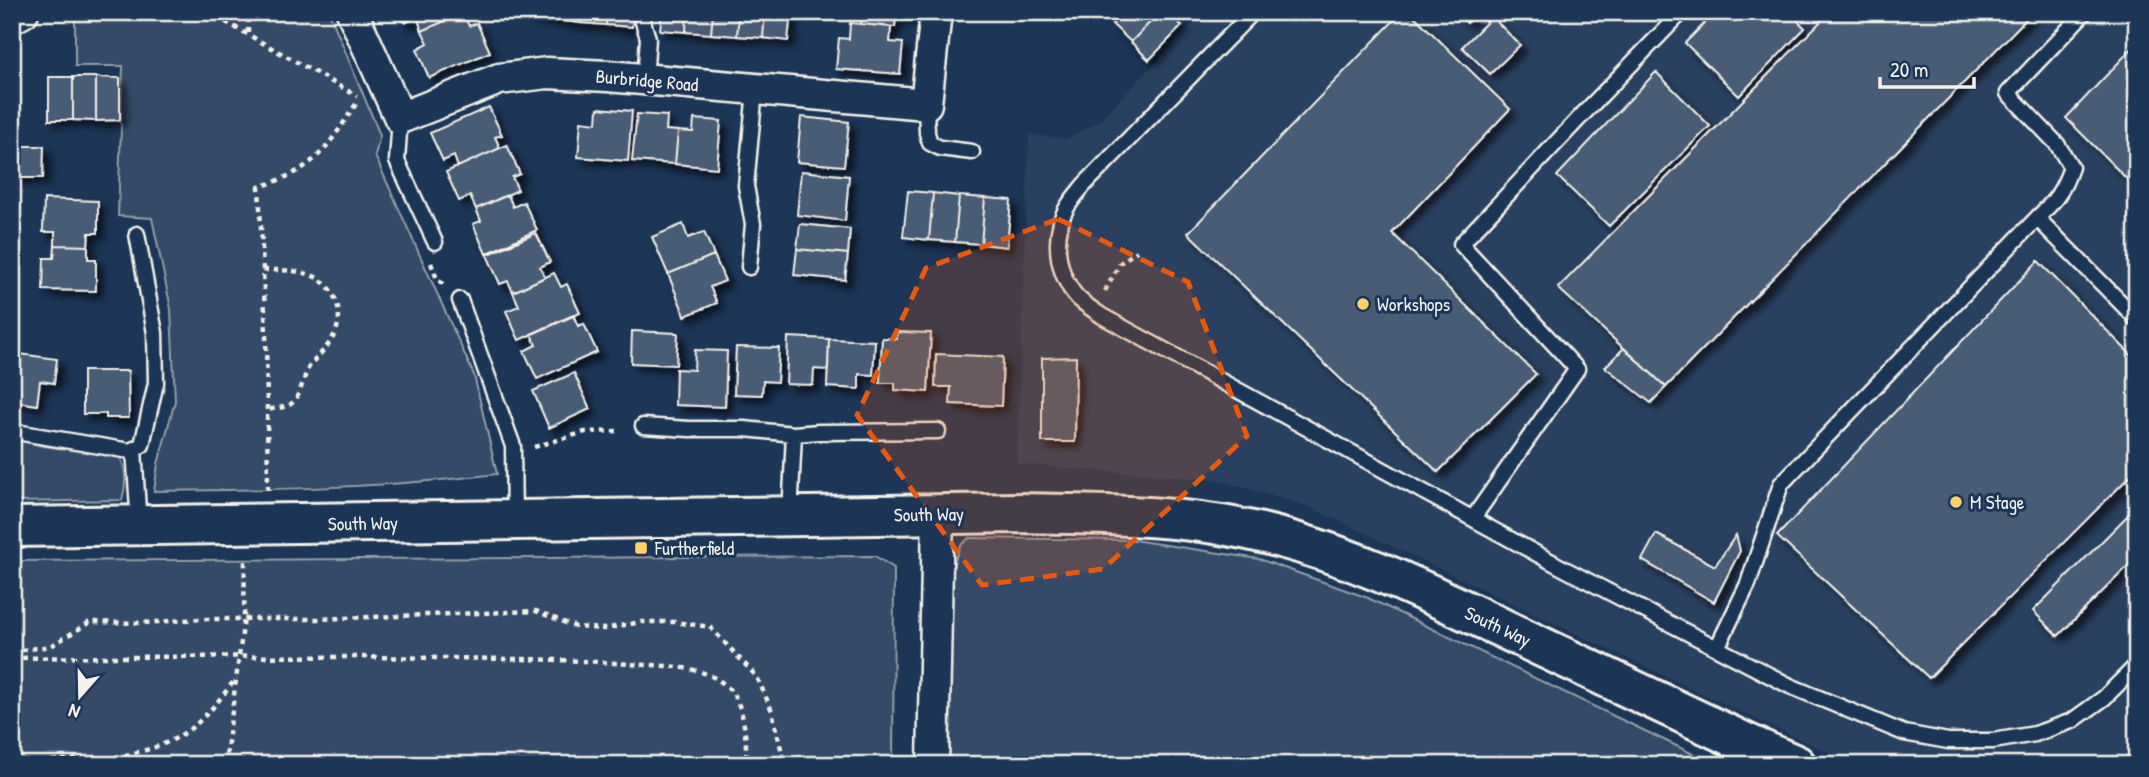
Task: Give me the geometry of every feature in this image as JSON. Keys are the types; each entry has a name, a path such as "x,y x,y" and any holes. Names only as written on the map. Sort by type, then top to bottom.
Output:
{"street":[{"path":"12,18 23,12"},
{"path":"352,12 374,95 400,118"},
{"path":"926,104 936,12"},
{"name":"Burbridge Road","path":"400,118 499,79 547,73 926,104"},
{"name":"South Way","path":"12,527 139,526 257,535 514,521 1021,513 1139,516 1247,529 1390,575 1796,765"},
{"path":"933,765 938,514"}],"lane":[{"path":"644,12 643,22 648,38 645,80"},
{"path":"1252,12 1071,201 1061,221 1058,250 1061,271 1076,296 1102,316 1561,567 1790,687 1904,733 1948,741 1993,741 2035,734 2072,721 2104,698 2137,665"},
{"path":"1473,518 1577,369 1461,244 1682,12"},
{"path":"1717,648 1748,584 1781,484 2036,218 2056,201 2065,186 2071,167 2057,145 2008,93 2085,12"},
{"path":"748,267 753,224 746,186 755,90"},
{"path":"926,104 930,144 972,152"},
{"path":"400,118 397,160 435,242"},
{"path":"2036,218 2137,318"},
{"path":"22,433 130,451 142,445 156,383 155,333 137,234"},
{"path":"460,300 499,404 513,452 514,521"},
{"path":"643,426 744,429 794,434 938,432"},
{"path":"790,517 794,434"},
{"path":"134,449 139,526"}],"path":[{"path":"208,12 374,95 307,167 259,187 268,410 257,535 225,765"},
{"path":"248,12 248,33"},
{"path":"435,242 430,261 437,278 460,300"},
{"path":"263,270 295,270 312,274 323,281 334,295 340,319 335,334 304,375 295,400 290,405 268,410"},
{"path":"513,452 585,432 643,426"},
{"path":"12,648 23,650 51,646 90,622 142,623 536,611 576,627 604,629 641,622 675,622 710,627 757,677 772,710 785,765"},
{"path":"12,658 240,656 565,660 676,667 719,680 737,698 745,722 747,765"},
{"path":"95,761 143,752 170,743 199,723 237,676"},
{"path":"12,764 77,759 124,765"}],"highlighted area":[{"path":"1058,219 1188,282 1247,436 1103,569 982,585 857,415 926,268"}],"shaded area":[{"path":"75,12 329,12 380,135 375,156 474,375 497,474 369,485 154,491 158,464 175,401 171,309 152,218 118,216 123,66 75,66"},
{"path":"1204,12 2137,12 2137,765 1865,765 1837,756 1760,721 1310,507 1218,480 1017,464 1029,134 1066,139 1097,123"},
{"path":"12,438 43,446 119,456 125,477 122,500 12,502"},
{"path":"969,538 1133,540 1259,559 1368,598 1716,765 946,765 952,569 960,546"},
{"path":"875,556 894,568 893,765 12,765 12,561"}],"building":[{"path":"400,12 463,13 422,31 417,17 405,23"},
{"path":"529,12 555,12 555,20 529,18"},
{"path":"555,12 581,12 580,23 555,20"},
{"path":"581,12 607,12 606,25 580,23"},
{"path":"607,12 633,12 632,27 606,25"},
{"path":"662,12 687,12 686,32 660,30"},
{"path":"687,12 713,12 711,34 686,32"},
{"path":"713,12 739,12 737,36 711,34"},
{"path":"739,12 765,12 763,38 737,36"},
{"path":"765,12 791,12 788,41 763,38"},
{"path":"862,12 910,12 910,18 896,17 895,27 861,24"},
{"path":"1124,12 1160,12 1131,42 1112,24"},
{"path":"1160,12 1168,12 1182,26 1149,60 1131,42"},
{"name":"Workshops","path":"1402,12 1410,12 1510,109 1392,233 1536,374 1438,472 1188,233"},
{"path":"1456,12 1477,12 1467,23"},
{"path":"1716,12 1789,12 1805,28 1739,96 1685,43"},
{"path":"1830,12 2033,12 1666,387 1558,288"},
{"path":"463,13 469,26 477,23 490,52 429,78 417,49 428,43 422,31"},
{"path":"1492,17 1520,45 1490,74 1462,47"},
{"path":"850,23 891,27 890,42 903,43 900,74 836,69 839,38 849,39"},
{"path":"2137,43 2137,189 2066,118"},
{"path":"1656,72 1710,126 1609,226 1557,176"},
{"path":"49,77 73,77 73,120 49,120"},
{"path":"73,77 96,77 96,121 73,120"},
{"path":"96,77 120,78 120,120 96,121"},
{"path":"489,107 502,135 495,137 500,148 458,167 454,156 443,161 430,133"},
{"path":"598,108 632,111 628,161 578,157 581,121 597,123"},
{"path":"637,114 667,116 666,130 678,131 675,164 632,161"},
{"path":"801,117 849,122 844,166 797,162"},
{"path":"694,119 721,121 717,168 675,164 678,131 693,132"},
{"path":"507,145 520,174 512,177 518,190 476,209 470,196 459,201 446,172"},
{"path":"12,146 44,146 43,178 12,178"},
{"path":"801,171 849,176 845,221 797,215"},
{"path":"908,191 933,193 929,240 903,237"},
{"path":"933,193 959,196 955,242 929,240"},
{"path":"508,195 513,207 524,202 537,230 486,254 473,224 481,221 476,209"},
{"path":"959,196 985,198 981,244 955,242"},
{"path":"985,198 1011,200 1007,247 981,244"},
{"path":"44,199 98,201 98,233 89,233 88,246 55,245 55,232 43,232"},
{"path":"683,224 688,238 704,232 714,255 668,274 652,237"},
{"path":"800,224 850,229 848,254 797,249"},
{"path":"536,233 550,262 540,267 545,277 513,292 508,281 500,284 487,255"},
{"path":"55,245 88,246 88,259 96,259 96,291 43,290 44,258 54,258"},
{"path":"797,249 848,254 845,280 794,275"},
{"path":"714,255 725,281 710,287 717,303 685,316 668,274"},
{"name":"M Stage","path":"2038,261 2137,361 2137,469 1929,678 1777,536"},
{"path":"554,273 561,287 567,284 580,313 519,340 506,311 519,306 513,292"},
{"path":"573,315 578,326 584,324 597,352 537,379 524,351 536,345 531,334"},
{"path":"632,331 678,333 676,365 631,363"},
{"path":"897,332 931,333 928,392 895,390 895,383 880,383 882,338 897,339"},
{"path":"788,337 829,339 828,370 814,369 813,385 786,384"},
{"path":"829,339 875,341 873,375 859,374 859,389 827,387"},
{"path":"736,347 779,348 777,382 763,381 762,395 734,394"},
{"path":"1624,348 1666,387 1651,403 1605,367"},
{"path":"695,350 727,351 725,407 675,405 676,369 694,370"},
{"path":"12,353 57,359 54,383 40,381 37,405 12,401"},
{"path":"936,354 1003,357 1001,406 950,404 951,387 935,387"},
{"path":"1076,357 1075,442 1042,442 1042,358"},
{"path":"83,371 128,371 129,418 83,414"},
{"path":"574,373 590,409 549,428 533,391"},
{"path":"2137,506 2137,557 2058,636 2033,611"},
{"path":"1656,534 1715,566 1736,535 1740,551 1714,602 1642,560"}],"place":[{"name":"Workshops","path":"1363,304"},
{"name":"M Stage","path":"1956,502"},
{"name":"Furtherfield","path":"641,548"}]}
